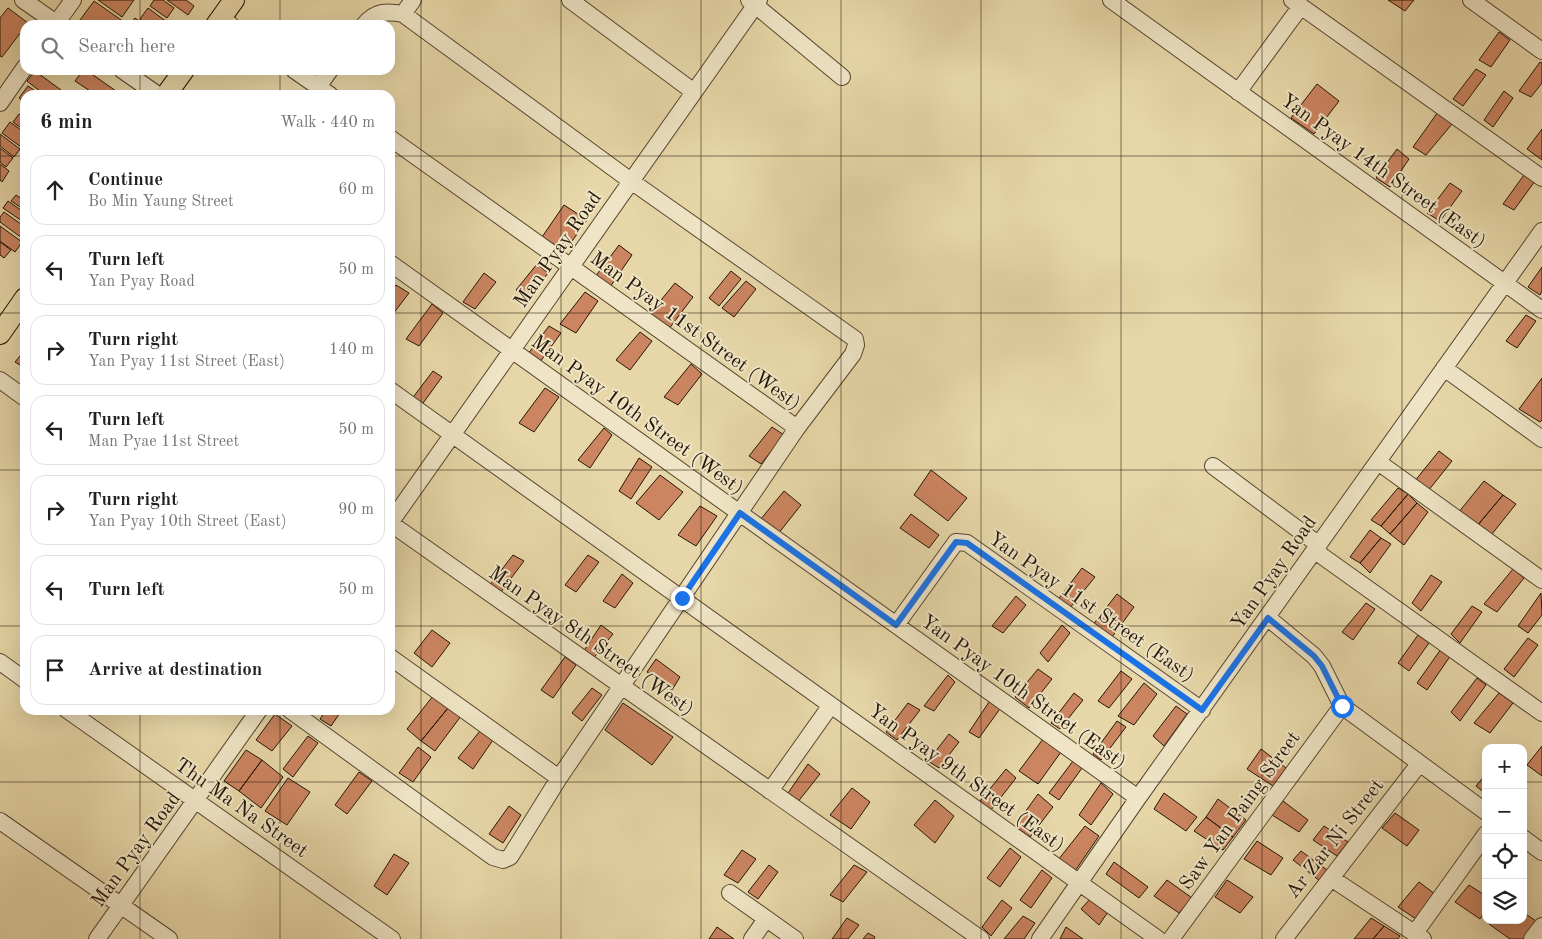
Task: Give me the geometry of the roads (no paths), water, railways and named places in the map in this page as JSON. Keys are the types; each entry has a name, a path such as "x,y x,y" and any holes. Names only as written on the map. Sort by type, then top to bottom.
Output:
{"main road":[{"path":"224,20 234,0"},
{"path":"170,90 180,75"},
{"path":"0,334 20,305"}],"street":[{"path":"23,0 51,20"},
{"path":"60,20 73,0"},
{"path":"403,14 413,0"},
{"path":"570,0 694,92"},
{"name":"Yan Pyay 14th Street (East)","path":"1111,0 1542,310"},
{"path":"1471,0 1542,51"},
{"path":"754,2 842,77"},
{"name":"Man Pyay Road","path":"395,516 694,92 754,2"},
{"path":"1238,92 1296,3 1542,178"},
{"path":"297,715 493,856 503,860 510,857 622,686 797,428 852,354 856,345 855,339 631,181 403,14 388,12 370,17 368,20"},
{"path":"0,103 20,75"},
{"path":"129,75 151,90"},
{"path":"301,75 323,90"},
{"path":"324,90 329,75"},
{"name":"Man Pyay 11st Street (West)","path":"395,142 797,428"},
{"name":"Yan Pyay Road","path":"1040,939 1138,798 1542,231"},
{"name":"Man Pyay 10th Street (West)","path":"395,267 740,513"},
{"path":"1444,368 1542,439"},
{"path":"0,380 20,394"},
{"name":"Yan Pyay 9th Street (East)","path":"395,394 1158,939"},
{"path":"1378,462 1542,580"},
{"path":"1213,466 1317,548 1542,713"},
{"name":"Yan Pyay 10th Street (East)","path":"740,513 1138,798"},
{"name":"Man Pyay 8th Street (West)","path":"395,527 981,939"},
{"name":"Yan Pyay 11st Street (East)","path":"896,625 956,542 967,543 1202,710"},
{"path":"1268,618 1314,656 1322,666 1342,706 1482,809"},
{"path":"0,662 20,676"},
{"path":"395,662 560,778"},
{"path":"770,791 831,705"},
{"name":"Saw Yan Paing Street","path":"1171,939 1342,706"},
{"name":"Thu Ma Na Street","path":"75,715 392,939"},
{"name":"Man Pyay Road","path":"97,939 256,715"},
{"name":"Ar Zar Ni Street","path":"1284,939 1419,764"},
{"path":"0,821 169,939"},
{"path":"1331,878 1419,936 1482,840"},
{"path":"1527,841 1542,852"},
{"path":"730,893 795,939"},
{"path":"752,939 766,919"},
{"path":"1532,939 1542,926"}]}
